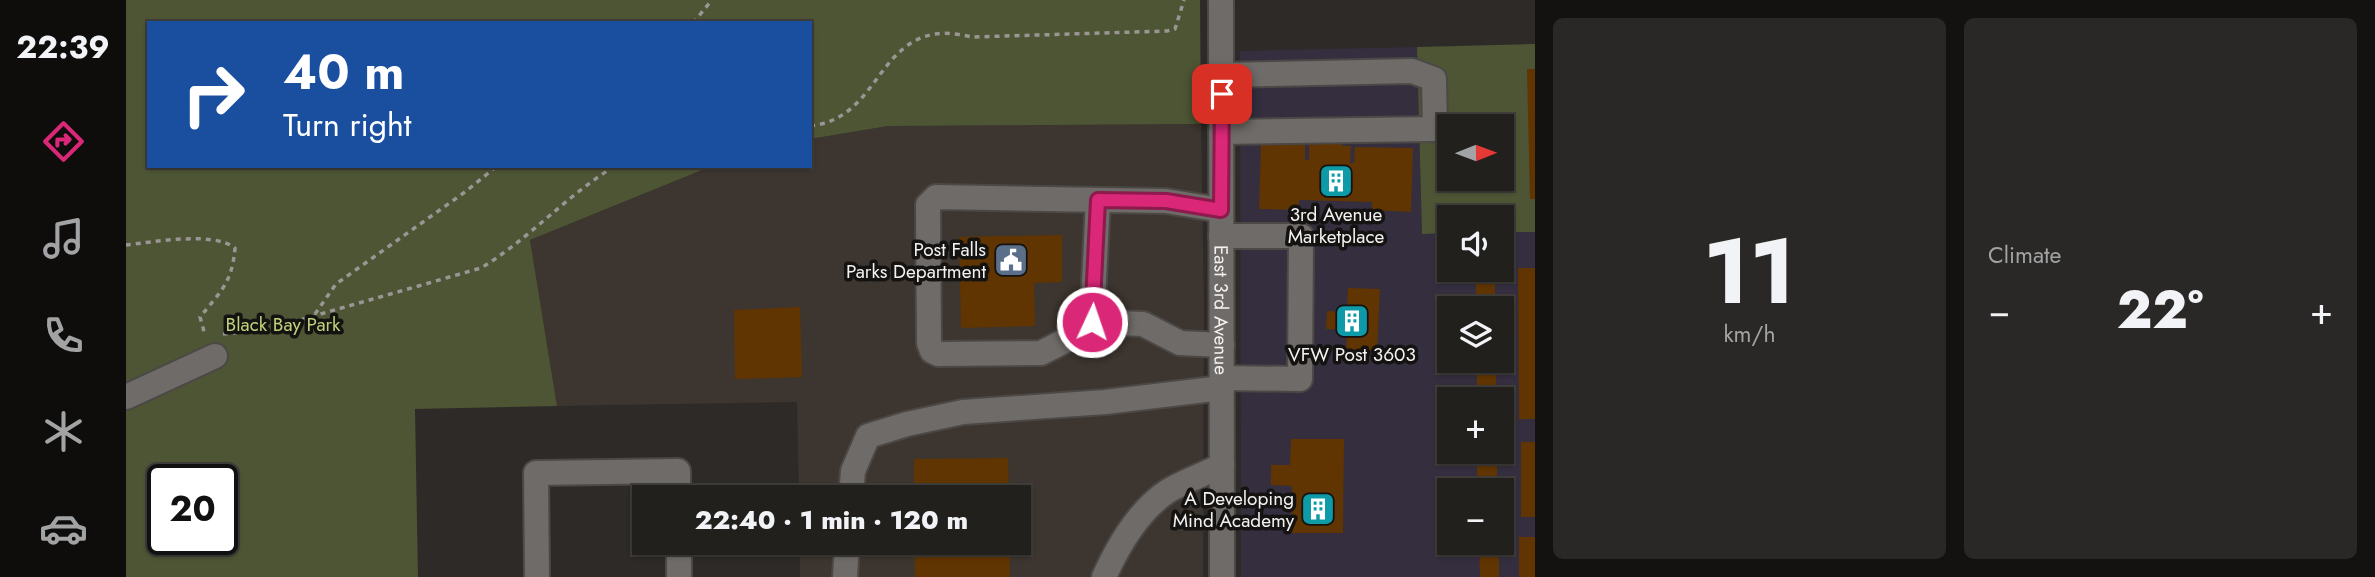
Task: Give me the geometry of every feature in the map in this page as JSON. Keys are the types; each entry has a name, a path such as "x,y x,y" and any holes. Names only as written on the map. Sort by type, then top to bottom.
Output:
{"street":[{"name":"East 3rd Avenue","path":"1221,0 1222,577"},
{"path":"1221,132 1435,129 1434,79 1412,71 1222,75"},
{"path":"1098,200 1092,322 1082,332 1041,353 938,354 932,351 929,343 928,205 936,197 1166,201 1221,210"},
{"path":"852,485 853,471 868,436 906,424 963,412 1104,402 1222,383 1300,379 1301,236 1221,236"},
{"path":"1092,322 1143,324 1180,343 1222,345"},
{"path":"126,397 213,342"},
{"path":"1104,577 1114,555 1146,510 1168,491 1222,466"},
{"path":"537,577 536,473 678,471 678,485"},
{"path":"679,555 679,577"},
{"path":"845,577 847,555"}],"path":[{"path":"695,21 712,0"},
{"path":"812,126 838,120 856,106 892,58 914,41 934,34 973,37 1167,32 1175,29 1184,0"},
{"path":"314,316 336,284 465,192 494,168"},
{"path":"194,340 213,342 265,330 481,268 612,168"},
{"path":"126,245 196,239 228,242 235,248 233,270 223,290 200,317 213,342"}],"shaded area":[{"path":"1417,47 1422,233 1437,233 1437,282 1514,282 1514,232 1535,232 1535,577 1241,577 1240,51"},
{"path":"1201,124 1204,305 1203,577 800,577 800,555 1031,555 1031,485 799,485 797,402 557,406 530,240 707,168 812,168 812,139 888,126"}],"green space":[{"name":"Black Bay Park","path":"126,0 1200,0 1201,124 888,126 812,139 812,21 147,21 147,168 707,168 530,240 557,406 415,409 418,577 126,577"},
{"path":"1535,44 1535,232 1514,232 1514,205 1437,205 1437,233 1422,234 1417,47"}],"building":[{"path":"1527,69 1535,69 1535,199 1530,199"},
{"name":"3rd Avenue Marketplace","path":"1318,125 1342,125 1342,146 1351,146 1350,163 1354,163 1355,147 1413,148 1411,212 1372,210 1372,202 1299,200 1298,210 1259,209 1261,144 1305,145 1305,160 1309,160 1309,144 1317,145"},
{"name":"Post Falls Parks Department","path":"1062,235 1062,282 1034,283 1035,326 961,328 959,237"},
{"path":"1518,268 1535,268 1535,419 1519,419"},
{"path":"1476,284 1495,284 1495,296 1476,296"},
{"name":"VFW Post 3603","path":"1348,288 1380,289 1377,351 1346,350 1347,330 1326,329 1327,311 1347,312"},
{"path":"800,307 802,377 735,379 734,310"},
{"path":"1477,373 1496,373 1496,387 1477,387"},
{"name":"A Developing Mind Academy","path":"1291,439 1344,439 1343,533 1292,533 1292,486 1271,485 1271,465 1290,465"},
{"path":"1521,442 1535,442 1535,517 1521,517"},
{"path":"1008,458 1009,485 914,485 914,459"},
{"path":"1477,464 1497,464 1497,478 1477,478"},
{"path":"1519,537 1535,537 1535,577 1519,577"},
{"path":"915,555 1009,555 1010,577 915,577"},
{"path":"1479,555 1499,555 1499,577 1480,577"}],"place":[{"name":"3rd Avenue Marketplace","path":"1336,181"},
{"name":"Post Falls Parks Department","path":"1011,260"},
{"name":"VFW Post 3603","path":"1352,321"},
{"name":"A Developing Mind Academy","path":"1318,509"}],"route":[{"path":"1092,322 1098,200 1166,201 1221,210 1222,94"}]}
